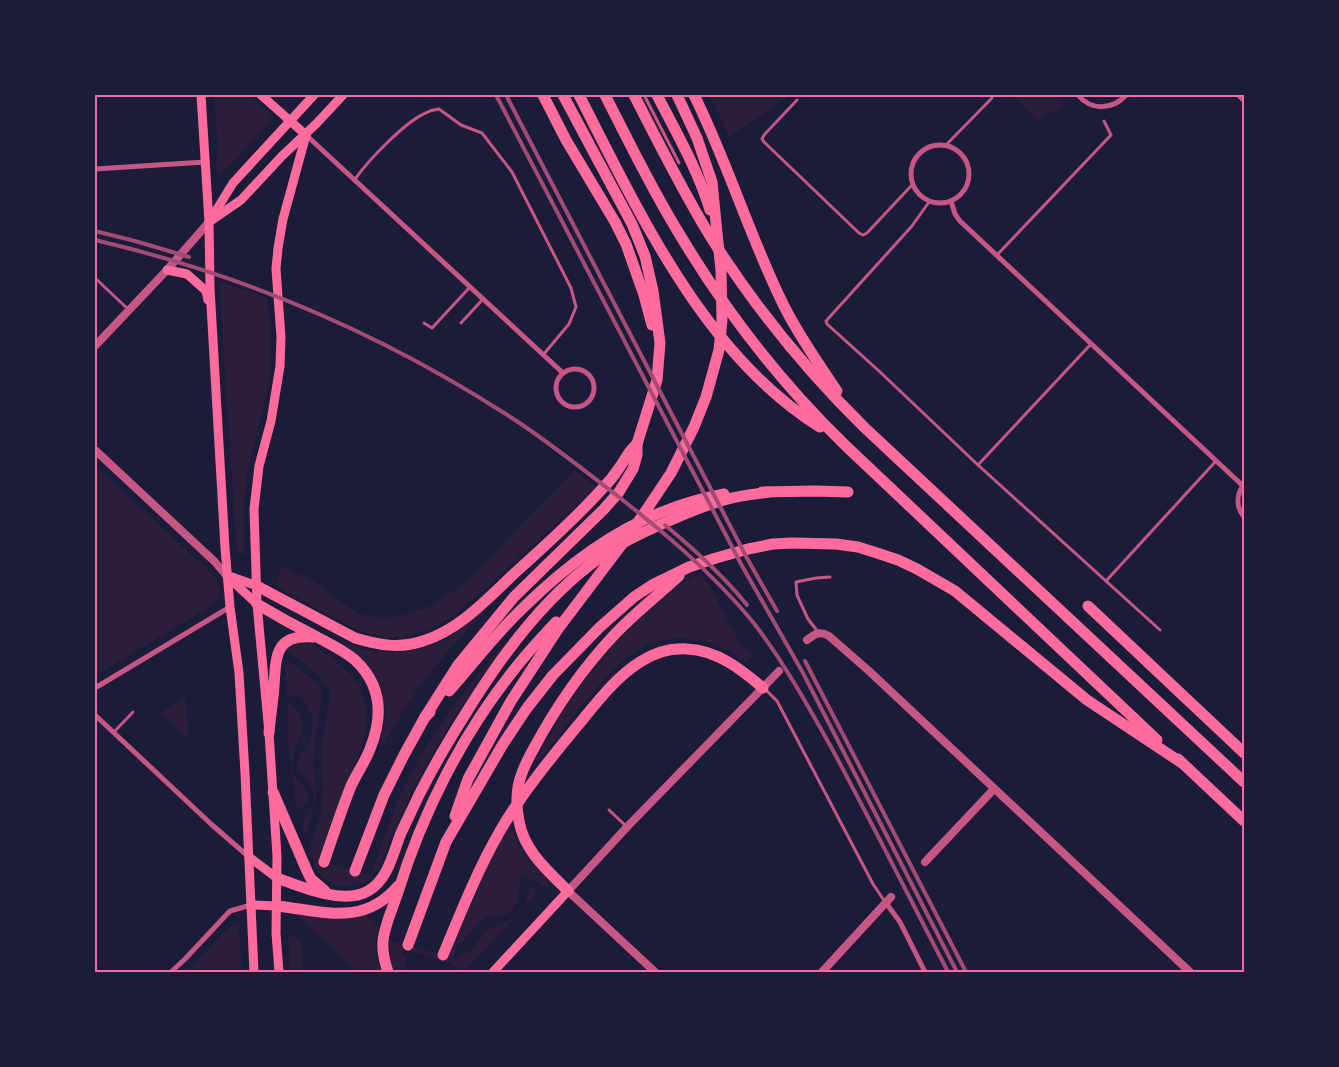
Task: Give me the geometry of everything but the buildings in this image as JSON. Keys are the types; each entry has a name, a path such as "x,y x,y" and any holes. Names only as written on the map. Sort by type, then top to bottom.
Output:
{"highway":[{"path":"355,871 384,795 404,755 458,665 514,597 619,492 633,469 637,455 637,444 657,380 660,343 653,291 645,256 626,211 563,95"},
{"path":"579,95 650,232 710,322 740,358 772,390 802,415 835,436"},
{"path":"605,95 668,215 691,254 742,328 800,398 835,436 1244,821"},
{"path":"634,95 689,200 711,237 737,276 790,346 820,381 854,417 1244,782"},
{"path":"657,95 707,184"},
{"path":"408,945 468,779 511,701 558,629 632,531 670,473 694,427 706,397 719,350 722,320 718,233 697,138 677,95"},
{"path":"694,95 784,308 805,344 854,417"},
{"path":"544,96 566,140 615,222 632,260 652,326 657,380"},
{"path":"257,586 356,638 370,643 402,646 422,642 443,633 460,622 543,548 603,488 632,448 637,444"},
{"path":"425,718 524,606 594,548 638,523 681,504 730,492 848,492"},
{"path":"277,878 294,885 333,895 354,896 369,891 382,879 402,831 428,777 476,696 528,626 572,579 609,551 636,535 704,507 732,498 769,492"},
{"path":"446,842 503,744 527,708 553,675 600,627 634,597 652,585 689,567 748,549 773,544 836,544 858,547 898,560 923,572 954,591 1087,700 1182,763"},
{"path":"568,891 538,860 525,840 519,821 518,798 521,776 540,737 582,672 616,633 689,567"},
{"path":"388,972 383,942 412,849 435,798 483,713 500,688 526,656 600,575"},
{"path":"257,604 337,647 355,660 368,674 376,692 379,712 376,732 370,750 352,783 324,862"},
{"path":"1088,606 1244,753"},
{"path":"268,733 276,656 290,639 301,636 318,638"},
{"path":"443,955 486,858 513,810 566,739 594,705 622,676 640,662 659,653 691,649 710,653 724,659 763,688"},
{"path":"273,792 307,871 318,886 333,895"},
{"path":"277,906 332,913 353,912 378,904 401,883"}],"main road":[{"path":"201,95 227,576 239,673 254,972"},
{"path":"261,95 306,135"},
{"path":"209,222 233,183 314,95"},
{"path":"209,222 242,200 282,156 306,135 343,95"},
{"path":"279,972 276,933 277,878 273,792 257,604 254,532 259,466 271,421 280,366 281,337 276,269 278,248 306,135"},
{"path":"167,270 187,274 206,291 212,313"},
{"path":"227,576 257,586"},
{"path":"227,576 257,604"},
{"path":"249,857 277,878"},
{"path":"493,972 568,891"},
{"path":"251,905 277,906"}],"street":[{"path":"1078,95 1087,103 1105,107 1119,102 1126,95"},
{"path":"306,135 563,373"},
{"path":"946,146 954,148 965,160 968,167 968,183 960,196 951,202 941,204 929,202 916,192 912,185 910,171 915,158 926,148 946,146"},
{"path":"95,169 205,162"},
{"path":"951,202 955,214 960,221 996,256 1243,485 1238,498 1238,506 1244,517"},
{"path":"95,346 167,270 209,222"},
{"path":"576,369 588,373 595,387 590,401 585,405 572,407 564,404 559,399 556,387 563,373 576,369"},
{"path":"95,450 214,561 227,576"},
{"path":"95,688 230,607"},
{"path":"808,640 823,632 829,636 869,671 1190,972"},
{"path":"655,972 568,891 627,827 780,671"},
{"path":"95,715 249,857"},
{"path":"924,862 994,789"},
{"path":"822,972 888,900 926,972"},
{"path":"171,972 230,911 251,905"}],"lane":[{"path":"95,98 98,95"},
{"path":"644,95 679,163"},
{"path":"946,146 993,95"},
{"path":"1237,95 1244,102"},
{"path":"798,100 762,139 859,233 863,235 867,233 912,185"},
{"path":"354,180 363,168 402,128 426,112 439,109 461,125 482,133 512,172 571,288 576,308 569,324 543,355"},
{"path":"996,256 1111,135 1104,121"},
{"path":"929,202 912,226 826,321 827,324 978,465 1160,630"},
{"path":"95,278 129,311"},
{"path":"424,323 432,328 470,287"},
{"path":"461,323 483,300"},
{"path":"978,465 1091,344"},
{"path":"1106,581 1216,461"},
{"path":"818,633 808,619 796,595 796,582 830,577"},
{"path":"763,688 777,702 873,884 888,900"},
{"path":"113,732 133,712"},
{"path":"609,810 627,827"}],"shaded area":[{"path":"214,95 250,95 274,117 219,177 216,165 218,154"},
{"path":"709,95 790,95 729,137"},
{"path":"1011,95 1059,95 1063,106 1038,120"},
{"path":"219,281 267,298 270,327 270,375 246,485 244,554 237,554"},
{"path":"95,465 214,576 219,584 220,592 217,600 210,607 95,676"},
{"path":"574,470 597,487 477,596 452,617 430,629 409,636 387,638 367,633 347,625 276,586 281,566 324,586 325,592 362,616 363,614 392,617 413,613 432,605 465,583"},
{"path":"700,574 707,581 742,647 749,648 754,657 745,662 719,646 687,639 664,640 644,647 626,659 602,682 538,761 536,759 564,709 628,626 671,589"},
{"path":"485,608 487,610 429,674 405,709 384,746 379,743 384,725 385,709 380,693 343,645 345,642 361,648 383,652 423,648 454,634"},
{"path":"507,641 459,710 437,746 417,782 374,875 363,883 349,886 340,886 324,879 314,866 310,849 321,811 323,787 322,746 330,697 324,681 293,656 287,648 303,643 319,647 318,649 344,668 360,687 366,707 366,727 361,749 330,825 320,861 370,875 395,807 417,762 459,699"},
{"path":"287,660 320,686 323,695 316,732 314,763 316,798 306,835 301,824 309,813 314,797 311,785 300,771 298,762 299,756 310,738 312,717 306,702 297,697 287,695 285,667"},
{"path":"186,697 189,740 160,712"},
{"path":"287,702 296,709 303,724 292,766 293,772 308,794 308,799 305,805 297,811 289,754"},
{"path":"510,824 524,854 543,874 549,889 521,874 518,900 512,910 508,914 483,919 456,947 453,959 470,951 486,931 509,921 524,905 529,887 539,891 464,972 448,962 446,963 405,949 402,954 407,957 403,972 394,972 391,963 390,940 443,955"},
{"path":"297,913 333,919 366,916 373,919 378,928 376,954 381,972 357,972"},
{"path":"235,924 239,928 242,972 187,972 230,926"},
{"path":"288,935 294,935 301,942 303,972 291,972"}],"railway":[{"path":"496,95 741,564 803,673 957,972"},
{"path":"506,95 748,560 777,611"},
{"path":"95,231 189,257"},
{"path":"95,240 151,254 260,290 365,335 416,361 527,428 606,487 664,534 702,567 737,603 785,667 831,747 948,972"},
{"path":"665,525 708,563 747,605"},
{"path":"805,661 966,972"}]}
